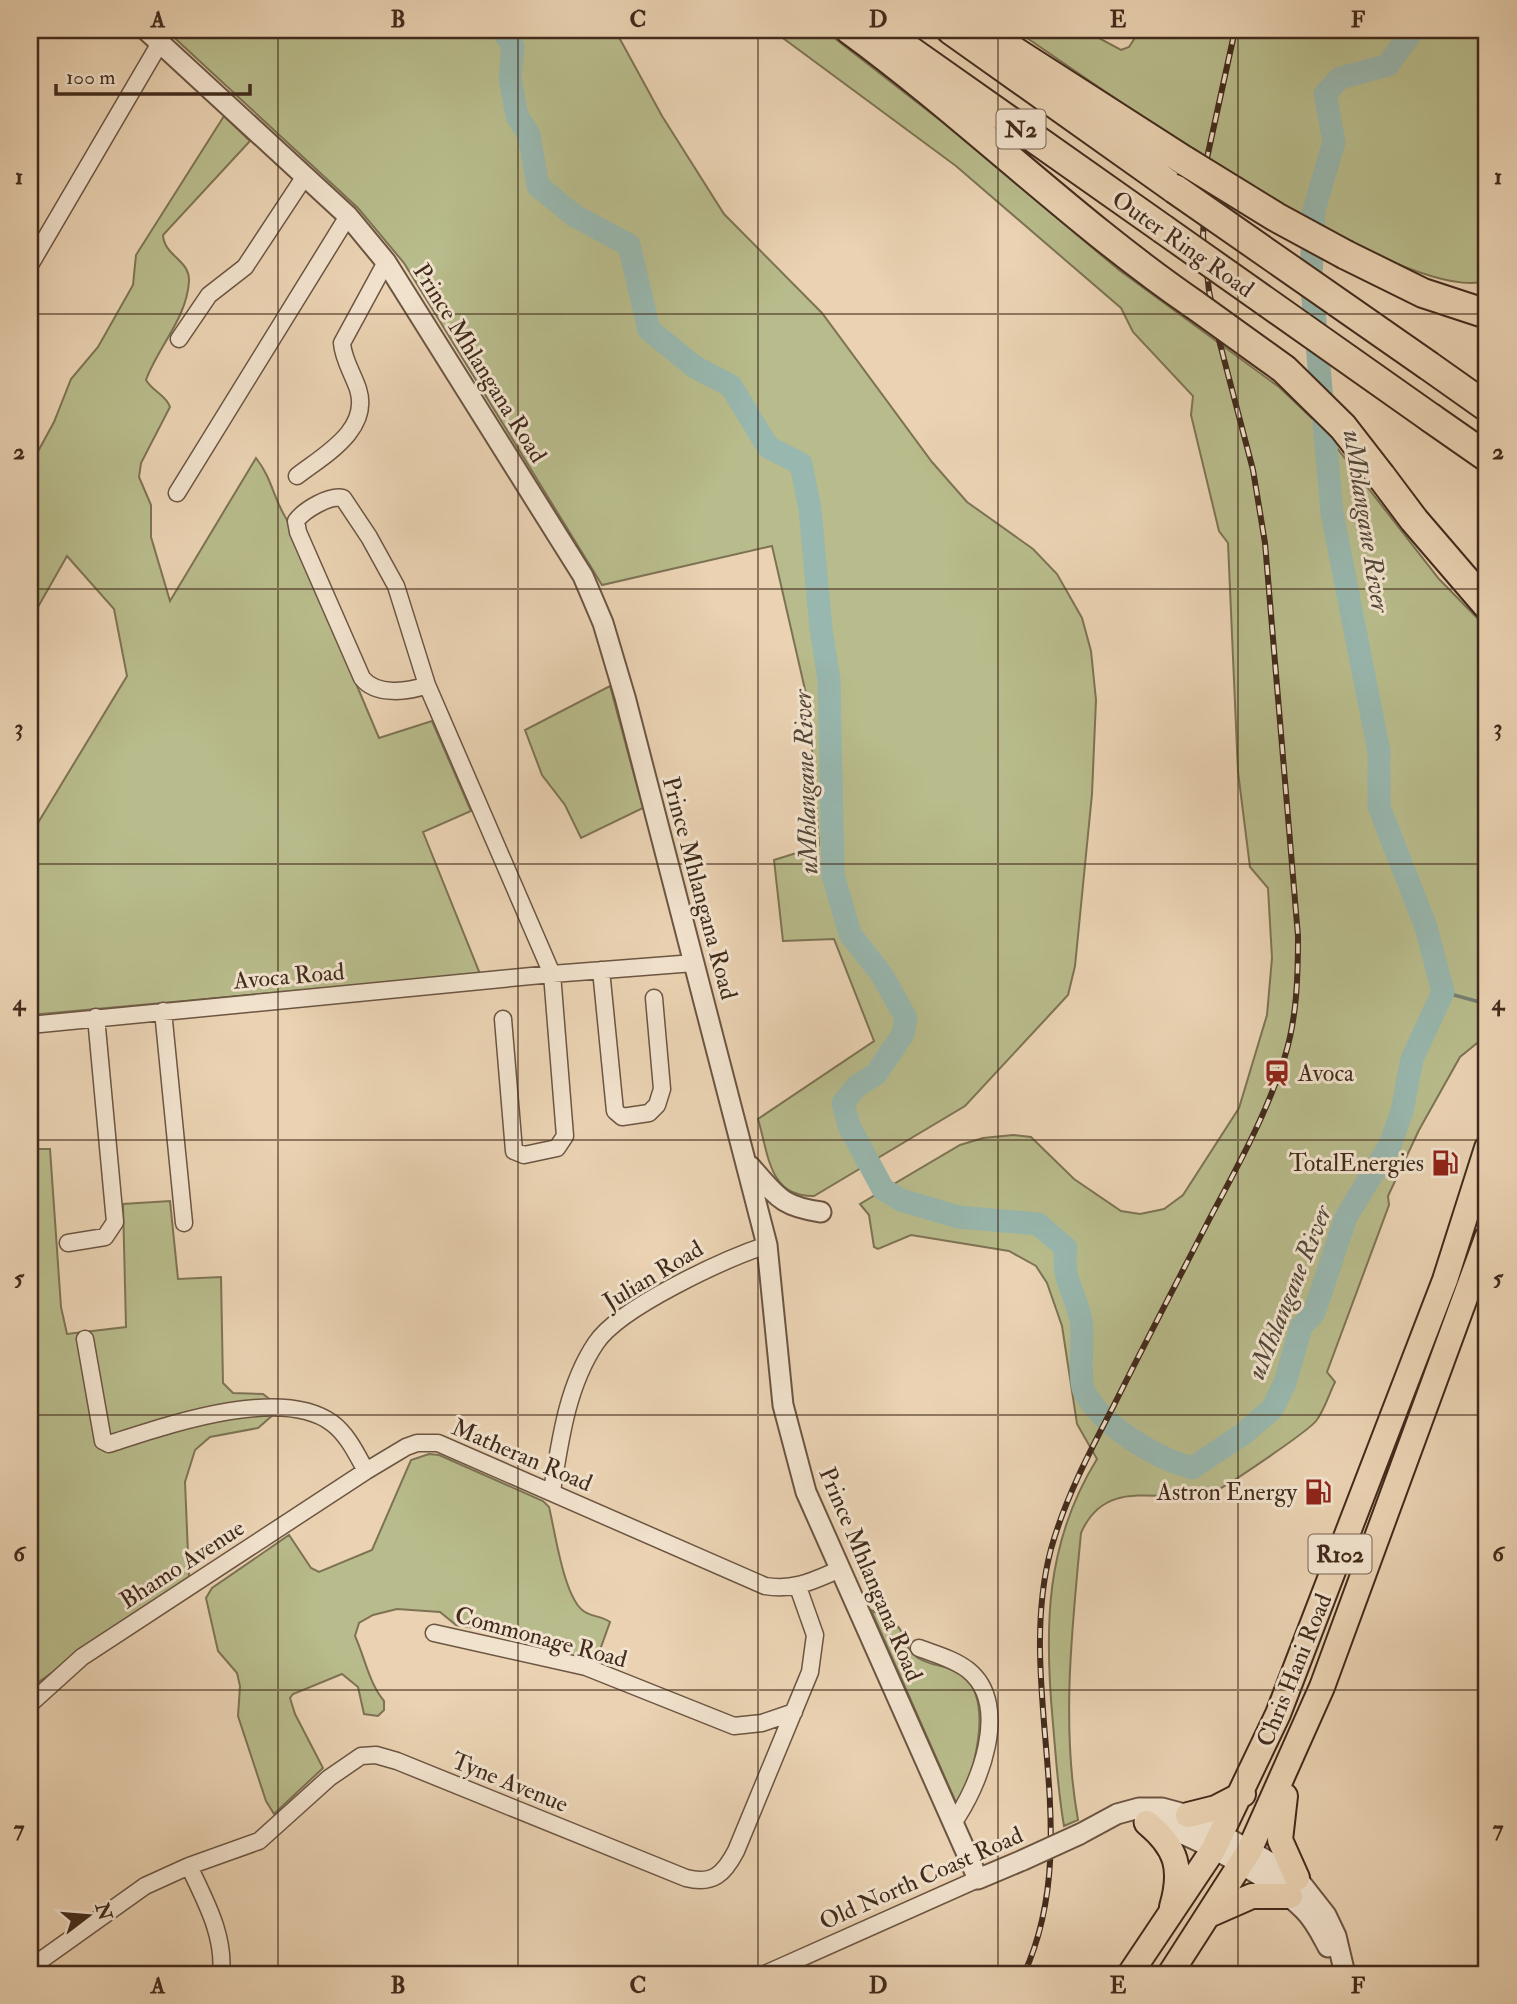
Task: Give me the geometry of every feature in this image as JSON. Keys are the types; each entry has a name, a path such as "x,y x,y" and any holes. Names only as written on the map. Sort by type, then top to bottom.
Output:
{"highway":[{"path":"850,30 927,88 1098,233 1284,369 1343,428 1431,541 1478,588 1487,605"},
{"name":"Outer Ring Road","path":"880,30 1487,457"},
{"name":"Outer Ring Road","path":"951,30 1487,407"},
{"path":"981,30 1276,217 1423,293 1487,314"},
{"path":"1352,258 1441,288 1487,294"}],"main road":[{"name":"Chris Hani Road","path":"1130,1974 1167,1922 1217,1842 1243,1794 1283,1703 1435,1305 1487,1149"},
{"name":"Chris Hani Road","path":"1170,1974 1245,1858 1294,1754 1322,1687 1487,1237"},
{"path":"1209,1916 1252,1896 1294,1887 1280,1832 1294,1754"},
{"path":"1188,1815 1216,1808 1243,1794"},
{"path":"1147,1823 1164,1837 1177,1866 1175,1897 1167,1922"}],"street":[{"name":"Prince Mhlangana Road","path":"153,36 348,216 386,262 558,532 588,587 603,624 625,697 767,1245 783,1405 806,1492 838,1570 978,1879"},
{"path":"30,265 153,36"},
{"path":"179,339 209,295 244,267 305,176"},
{"path":"177,493 348,216"},
{"path":"297,476 350,432 359,418 360,393 342,343 386,262"},
{"path":"427,685 399,691 370,686 362,678 298,532 296,522 307,510 336,497 345,501 396,586 427,685 552,974 565,1136 557,1148 524,1155 514,1150 503,1019"},
{"name":"Avoca Road","path":"30,1024 694,963"},
{"path":"601,970 615,1111 622,1117 649,1113 662,1094 654,998"},
{"path":"163,1011 184,1223"},
{"path":"68,1242 105,1237 115,1222 96,1017"},
{"path":"747,1163 779,1199 793,1208 821,1212"},
{"name":"Julian Road","path":"552,1491 571,1396 589,1354 606,1330 724,1259 767,1245"},
{"path":"85,1339 103,1441 109,1444 175,1423 260,1406 325,1419 343,1433 366,1471"},
{"name":"Matheran Road","path":"366,1471 416,1443 438,1443 765,1586 781,1589 798,1587 838,1570"},
{"name":"Bhamo Avenue","path":"30,1704 82,1657 366,1471"},
{"name":"Tyne Avenue","path":"30,1968 145,1886 189,1866 260,1841 348,1763 361,1756 376,1755 686,1878 699,1882 712,1880 727,1868 736,1851 794,1712 815,1650 811,1617 798,1587"},
{"name":"Commonage Road","path":"435,1633 586,1667 734,1726 762,1723 794,1712"},
{"path":"919,1648 968,1671 981,1684 989,1705 987,1740 975,1785 953,1824"},
{"name":"Old North Coast Road","path":"765,1974 1023,1860 1117,1814 1139,1808 1162,1808 1188,1815 1217,1842"},
{"name":"Old North Coast Road","path":"1088,1830 1147,1823 1217,1842"},
{"path":"1217,1842 1294,1887 1326,1915 1336,1936 1345,1974"},
{"path":"189,1866 218,1932 222,1954 221,1974"},
{"path":"1294,1887 1318,1928 1337,1974"}],"green space":[{"path":"166,30 615,30 662,116 724,214 822,313 932,462 967,502 1033,549 1057,574 1082,618 1091,651 1096,700 1092,794 1075,966 1068,995 965,1106 814,1196 788,1190 779,1182 769,1160 758,1119 874,1041 834,939 783,941 774,860 819,846 809,707 772,546 602,585 404,263 358,208"},
{"path":"772,30 824,30 941,121 1119,270 1279,387 1319,425 1439,579 1487,628 1487,1035 1460,1057 1419,1130 1388,1196 1389,1205 1327,1372 1335,1382 1316,1421 1267,1458 1215,1491 1197,1495 1123,1497 1107,1503 1093,1514 1081,1533 1069,1713 1078,1820 1064,1826 1050,1688 1049,1620 1058,1554 1067,1522 1097,1459 1077,1424 1062,1326 1047,1283 1036,1266 1009,1251 911,1235 878,1249 874,1247 869,1215 860,1204 960,1145 983,1138 1013,1135 1031,1137 1074,1179 1121,1211 1140,1214 1164,1209 1183,1195 1239,1108 1267,1015 1272,958 1268,888 1250,867 1238,772 1228,543 1219,531 1191,415 1193,396 1133,332 1121,308 956,166"},
{"path":"1015,30 1084,30 1121,50 1129,47 1140,30 1487,30 1487,281 1446,280 1389,260 1321,227 1177,140"},
{"path":"224,116 250,141 163,235 168,248 186,268 189,281 178,320 146,380 166,399 170,407 141,463 139,477 151,505 151,537 170,601 256,458 287,520 379,738 432,721 471,811 423,832 480,974 30,1015 30,836 127,676 114,609 67,556 30,621 30,466 54,422 71,379 98,347 133,285 136,255"},
{"path":"610,686 643,808 581,838 565,805 542,775 525,730"},
{"path":"30,1149 50,1149 61,1307 67,1334 126,1327 123,1204 170,1201 178,1279 221,1277 223,1383 233,1393 263,1394 272,1401 274,1414 258,1428 210,1437 195,1450 185,1482 189,1577 30,1688"},
{"path":"429,1454 439,1455 543,1501 549,1507 561,1564 571,1594 585,1612 610,1622 597,1658 590,1662 507,1633 456,1625 440,1612 397,1609 373,1615 359,1623 355,1636 371,1678 384,1701 384,1710 378,1716 364,1714 358,1687 342,1674 293,1694 290,1698 295,1714 323,1768 274,1814 266,1801 238,1716 240,1686 237,1673 218,1651 206,1598 212,1588 289,1535 311,1568 319,1572 372,1550 411,1460"},
{"path":"871,1610 895,1624 914,1655 923,1661 958,1672 973,1687 978,1703 978,1739 970,1776 958,1807"}],"waterway":[{"name":"uMhlangane River","path":"502,30 513,46 510,78 517,116 529,135 538,186 575,216 629,245 649,330 695,367 731,386 768,447 801,464 810,509 821,629 829,680 833,875 850,934 882,975 906,1018 903,1034 876,1074 857,1086 843,1103 849,1126 883,1189 901,1200 958,1217 1038,1224 1066,1248 1067,1278 1081,1321 1081,1377 1084,1391 1103,1416 1131,1439 1162,1457 1192,1468 1243,1434 1272,1409 1285,1383 1301,1327 1314,1313 1346,1217 1390,1145 1402,1111 1412,1059 1443,992 1426,927 1379,807 1379,752 1332,513 1311,276 1314,210 1334,142 1325,94 1340,78 1388,65 1413,30"},
{"path":"1443,992 1487,1004"}],"railway":[{"path":"1024,1974 1042,1922 1050,1869 1050,1816 1040,1655 1042,1602 1051,1549 1070,1494 1087,1459 1261,1118 1285,1056 1294,1011 1298,936 1265,543 1253,470 1209,291 1203,236 1207,158 1235,30"}],"place":[{"name":"Avoca","path":"1277,1073"},
{"name":"TotalEnergies","path":"1445,1163"},
{"name":"Astron Energy","path":"1318,1492"}]}
